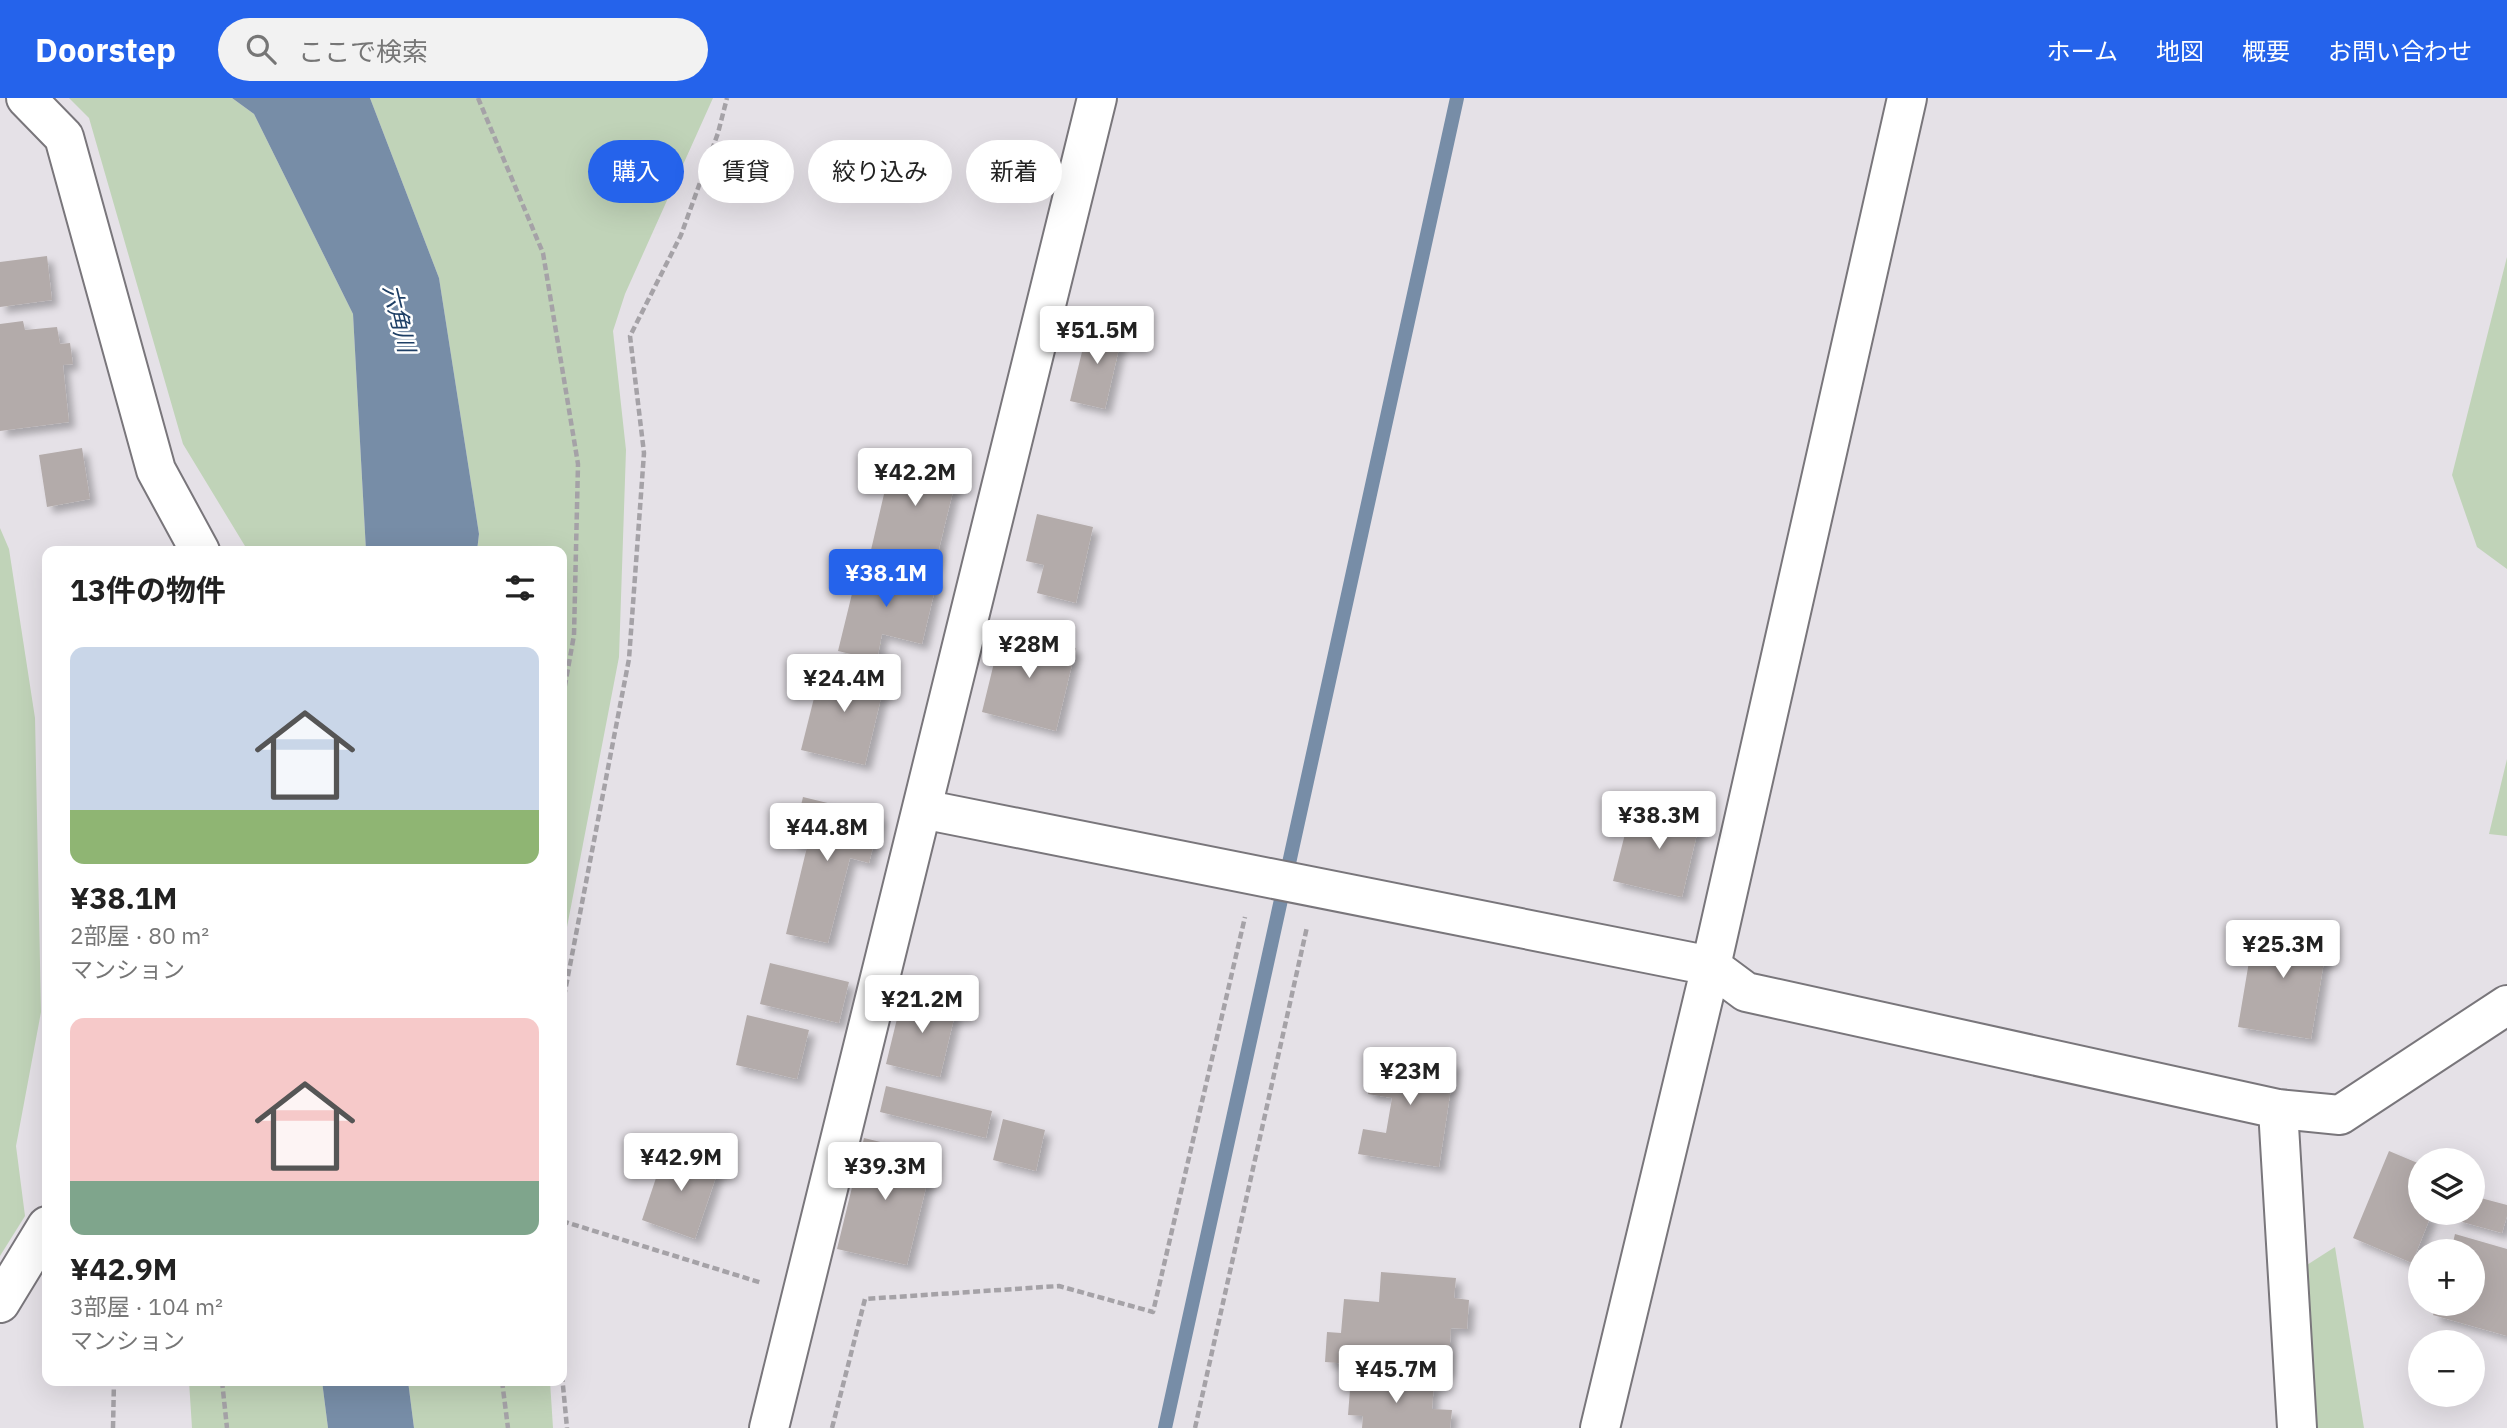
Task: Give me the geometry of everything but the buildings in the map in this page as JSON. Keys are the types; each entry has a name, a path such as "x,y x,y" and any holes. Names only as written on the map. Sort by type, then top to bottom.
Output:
{"street":[{"path":"26,98 64,137 156,470 197,546"},
{"path":"769,1428 1097,98"},
{"path":"1600,1428 1711,966 1907,98"},
{"path":"922,809 1711,966 1746,992 2278,1109 2340,1115 2507,1004"},
{"path":"2278,1109 2297,1428"},
{"path":"0,1303 42,1234"}],"path":[{"path":"478,98 543,253 578,464 574,635 567,674"},
{"path":"567,981 629,659 644,453 630,336 681,235 718,133 727,98"},
{"path":"832,1428 865,1299 1059,1286 1153,1312 1254,875"},
{"path":"1195,1428 1316,888"},
{"path":"567,1224 801,1295"},
{"path":"113,1428 114,1386"},
{"path":"223,1386 227,1428"},
{"path":"503,1386 508,1428"},
{"path":"563,1386 567,1428"}],"green space":[{"path":"69,98 232,98 254,114 353,314 366,546 245,546 183,444 89,118"},
{"path":"370,98 713,98 684,163 684,140 588,140 588,203 666,203 625,294 613,331 626,450 619,657 567,927 567,546 478,546 479,534 439,278"},
{"path":"2507,257 2507,569 2477,547 2452,475"},
{"path":"0,528 9,549 35,718 41,1012 16,1146 25,1216 0,1256"},
{"path":"2507,759 2507,836 2489,834"},
{"path":"2335,1247 2364,1428 2285,1428 2285,1279"},
{"path":"189,1386 323,1386 328,1428 192,1428"},
{"path":"409,1386 550,1386 553,1428 414,1428"}],"water":[{"name":"六角川","path":"232,98 370,98 439,278 479,534 478,546 366,546 353,314 254,114"},
{"path":"323,1386 409,1386 414,1428 328,1428"}],"waterway":[{"path":"1165,1428 1457,98"}]}
